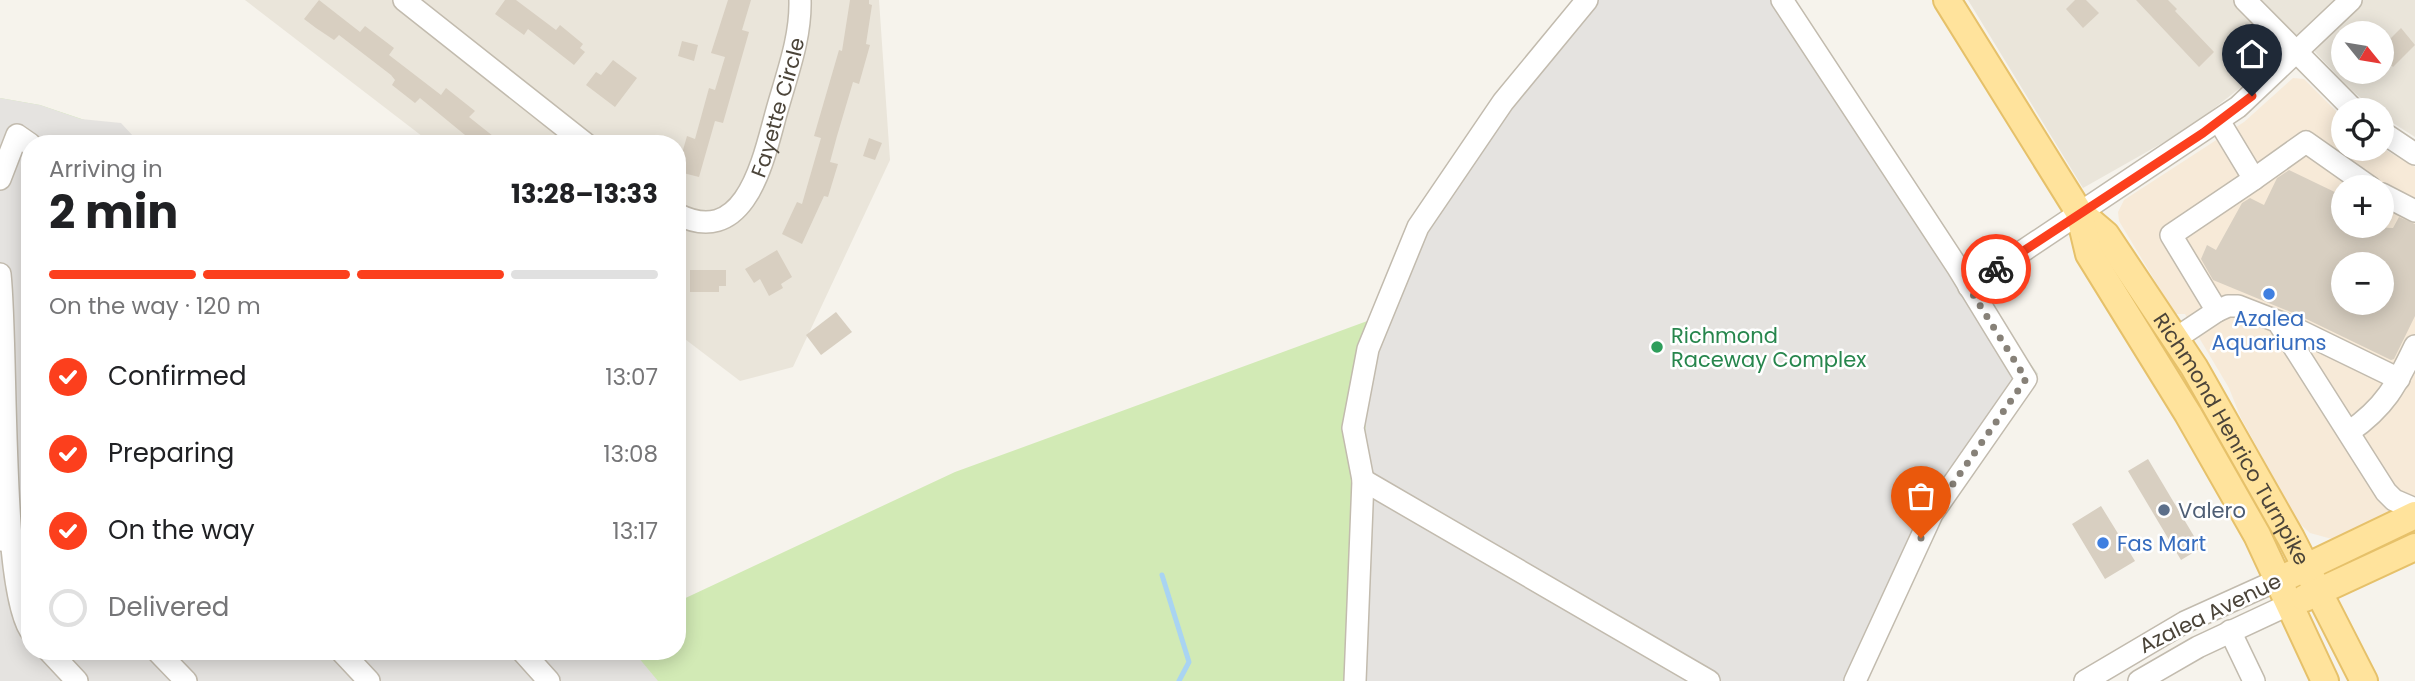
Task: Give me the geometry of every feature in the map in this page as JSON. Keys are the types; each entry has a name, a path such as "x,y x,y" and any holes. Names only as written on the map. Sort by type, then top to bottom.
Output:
{"main road":[{"name":"Richmond Henrico Turnpike","path":"1947,0 2079,212 2106,235 2234,435 2364,681"},
{"name":"Richmond Henrico Turnpike","path":"2079,212 2089,254 2188,414 2257,535 2290,604 2320,679"},
{"name":"Azalea Avenue","path":"2278,580 2415,512"},
{"name":"Azalea Avenue","path":"2290,604 2415,547"}],"street":[{"path":"404,0 575,135"},
{"name":"Fayette Circle","path":"686,217 698,222 711,221 737,208 756,182 791,61 800,0"},
{"path":"1354,681 1363,480 1353,428 1368,349 1418,227 1503,102 1587,0"},
{"path":"1782,0 2026,379 1932,514 1855,681"},
{"path":"2245,0 2342,98"},
{"path":"1969,288 2079,212 2220,121 2351,0"},
{"path":"2220,121 2254,178"},
{"path":"0,179 17,135 21,138"},
{"path":"2394,140 2415,153"},
{"path":"2217,312 2171,234 2306,142 2354,175"},
{"path":"2394,200 2415,211"},
{"path":"0,274 2,551 21,618"},
{"path":"2175,339 2217,312 2235,306 2280,325 2292,327 2399,379"},
{"path":"2280,325 2389,496 2415,512"},
{"path":"2349,432 2378,411 2399,379 2415,346"},
{"path":"1363,480 1709,681"},
{"path":"2,551 21,545"},
{"name":"Azalea Avenue","path":"2085,681 2185,622 2278,580"},
{"name":"Azalea Avenue","path":"2139,681 2230,631 2290,604"},
{"path":"2230,631 2254,681"},
{"path":"57,660 77,681"},
{"path":"166,660 186,681"},
{"path":"349,660 369,681"},
{"path":"530,660 550,681"}],"shaded area":[{"path":"245,0 879,0 890,160 793,367 740,381 686,340 686,135 421,135"},
{"name":"Richmond Raceway Complex","path":"1590,0 1787,0 1987,306 2038,374 1984,437 1855,681 1355,681 1370,320 1484,141"},
{"path":"1968,0 2415,0 2415,137 2394,124 2394,98 2361,98 2345,84 2394,84 2394,21 2331,21 2331,69 2298,34 2245,84 2189,128 2083,188"},
{"path":"2293,78 2304,79 2331,106 2331,161 2394,161 2394,155 2415,167 2415,500 2342,537 2332,539 2310,533 2298,522 2241,418 2229,388 2185,314 2175,314 2119,221 2118,212 2124,200 2244,122"},
{"path":"0,98 40,105 81,119 121,123 132,135 21,135 21,660 640,660 658,681 0,681"}],"green space":[{"name":"Richmond Raceway Complex","path":"0,98 40,105 129,135 21,135 21,660 686,660 686,598 955,472 1370,320 1987,306 2038,374 1984,437 1855,681 0,681"}],"building":[{"path":"319,0 360,32 365,26 394,48 389,55 441,95 446,88 475,111 469,117 492,135 465,135 420,98 415,103 392,85 395,80 391,75 339,35 334,40 304,19"},
{"path":"505,0 516,0 556,30 560,25 583,44 580,48 585,52 574,65 528,29 524,35 495,14"},
{"path":"728,0 751,0 742,30 749,32 723,123 715,121 699,177 686,174 686,140 687,136 695,139 709,88 715,90 725,57 711,53"},
{"path":"850,0 869,0 872,5 866,44 870,45 859,84 853,82 837,136 830,162 838,164 828,197 824,196 802,244 782,234 797,202 802,204 821,138 814,136 839,50 842,51"},
{"path":"2075,0 2086,0 2099,13 2083,28 2066,9"},
{"path":"2136,0 2168,0 2214,52 2199,67"},
{"path":"2401,28 2415,45 2394,66 2394,35"},
{"path":"682,41 698,45 694,61 678,56"},
{"path":"613,60 637,78 615,107 586,85 596,72 601,75"},
{"path":"869,138 882,143 875,160 863,156"},
{"path":"2289,170 2331,190 2331,238 2394,238 2394,226 2399,217 2415,224 2415,316 2394,359 2391,360 2298,315 2213,280 2201,259 2207,245 2216,250 2242,203 2250,198 2264,205 2277,178"},
{"path":"777,250 792,277 781,284 783,288 769,296 760,279 754,283 745,269"},
{"path":"690,270 726,270 726,286 719,286 719,292 690,292"},
{"path":"836,312 852,332 821,355 806,335"},
{"name":"Valero","path":"2148,459 2201,548 2181,560 2128,471"},
{"name":"Fas Mart","path":"2101,506 2135,561 2105,579 2072,524"}],"waterway":[{"path":"1162,575 1189,662 1179,681"}],"way so far":[{"path":"1921,538 1932,514 2026,379 1969,288 1996,269"}],"place":[{"name":"Azalea Aquariums","path":"2269,294"},
{"name":"Richmond Raceway Complex","path":"1657,347"},
{"name":"Valero","path":"2164,510"},
{"name":"Fas Mart","path":"2103,543"}],"route":[{"path":"1996,269 2203,133 2252,96"}]}
